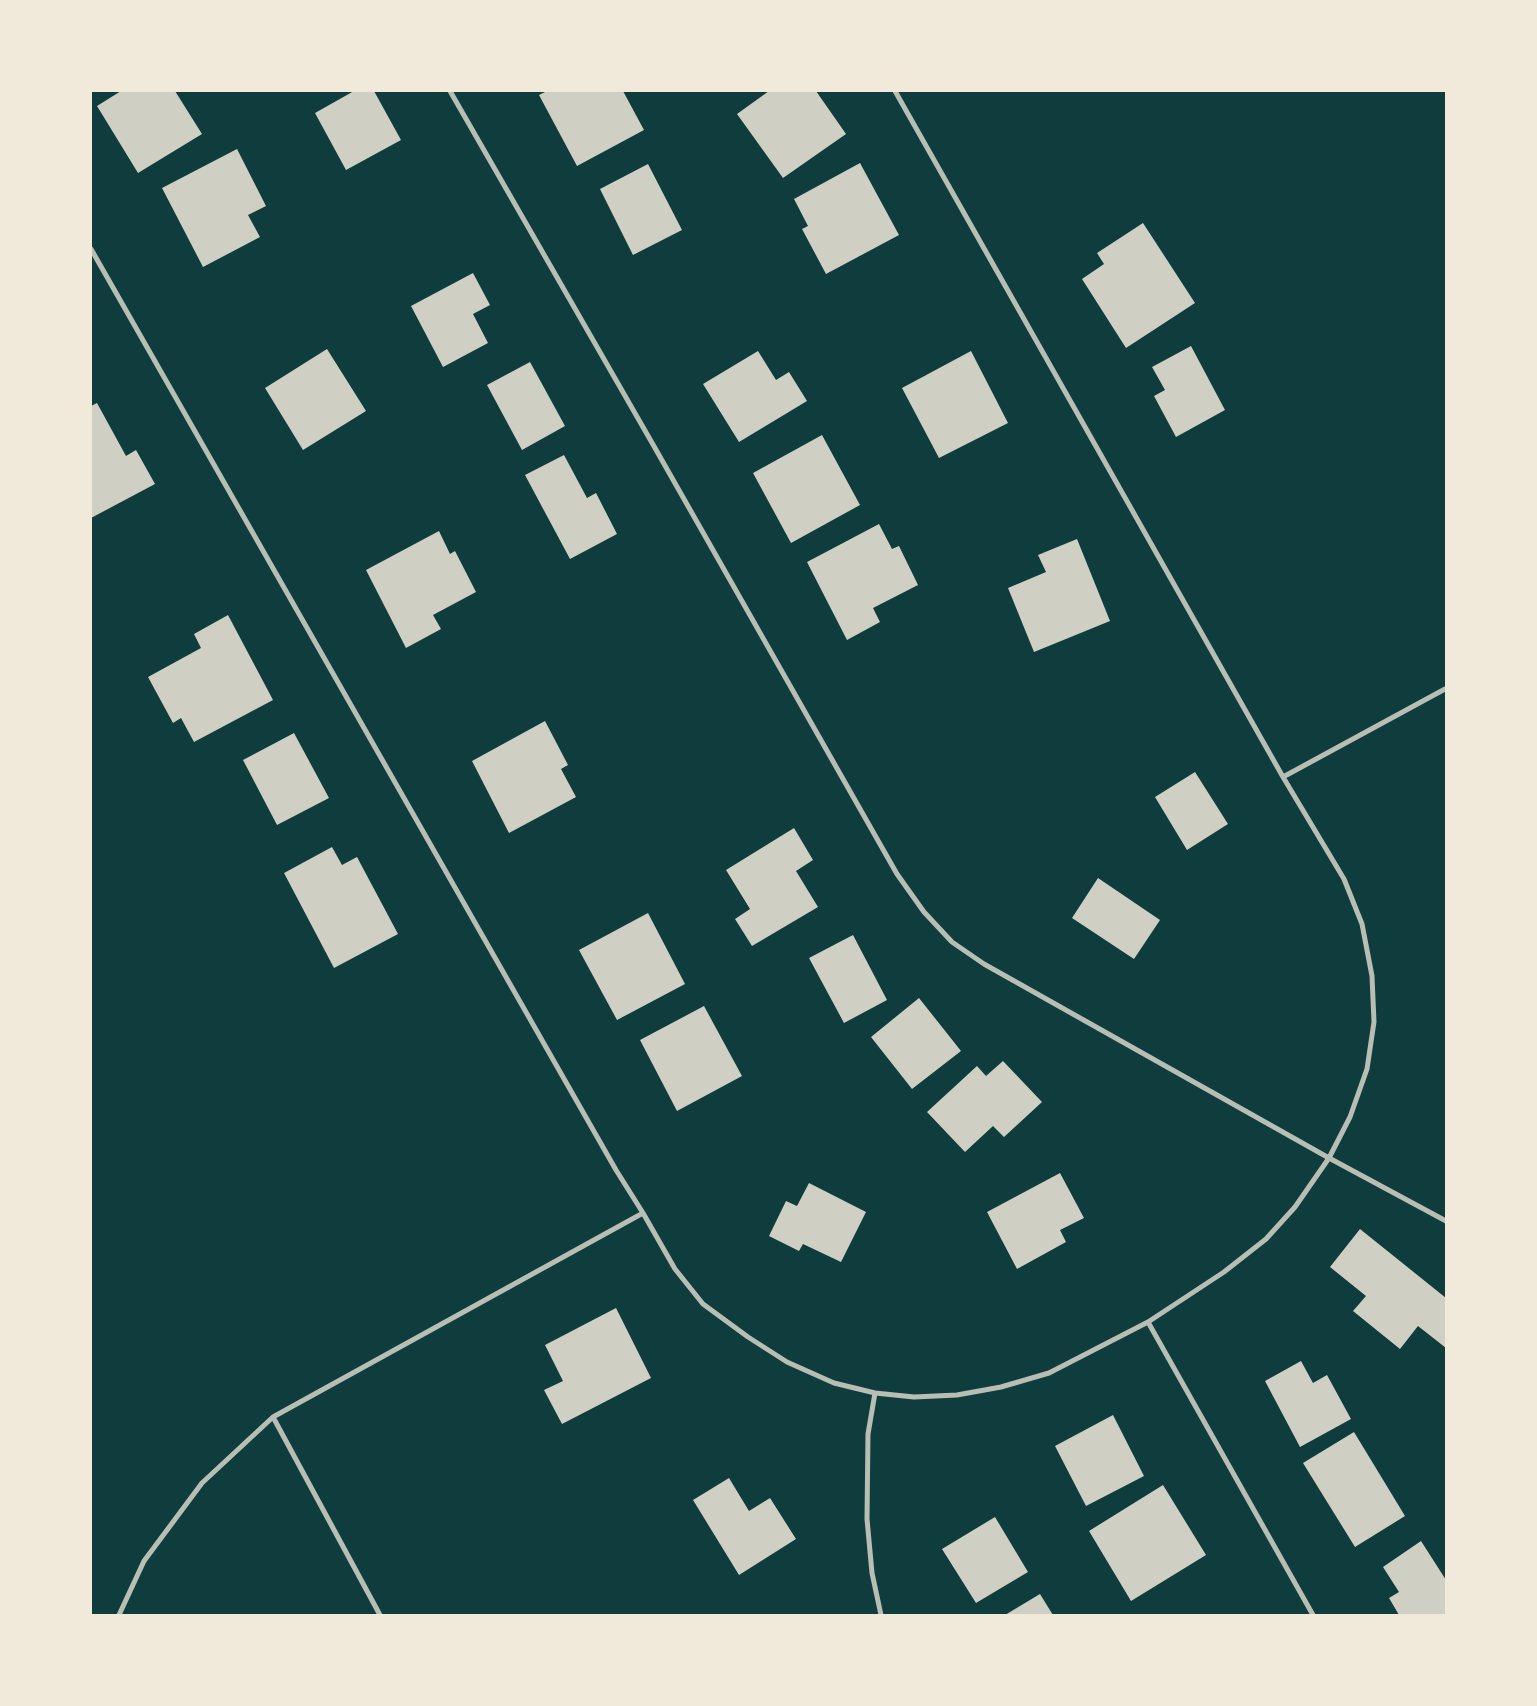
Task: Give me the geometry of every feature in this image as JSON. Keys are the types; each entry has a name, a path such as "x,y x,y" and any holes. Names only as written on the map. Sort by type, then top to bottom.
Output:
{"street":[{"path":"450,91 897,874 924,912 952,942 984,964 1329,1158 1446,1221"},
{"path":"91,249 601,1144 675,1269 703,1304 748,1338 788,1362 834,1383 875,1393 914,1397 958,1395 1002,1387 1050,1373 1148,1322 1224,1272 1266,1239 1295,1207 1329,1158 1350,1117 1366,1069 1374,1022 1372,976 1362,924 1344,880 1283,777 895,91"},
{"path":"1283,777 1445,689"},
{"path":"119,1615 144,1561 202,1484 273,1417 643,1213"},
{"path":"1148,1322 1313,1615"},
{"path":"875,1393 868,1434 867,1519 872,1572 881,1615"},
{"path":"273,1417 380,1615"}],"building":[{"path":"121,91 175,91 202,134 138,173 97,106"},
{"path":"354,91 374,91 401,140 346,170 315,113"},
{"path":"547,91 623,91 644,130 577,166 539,95"},
{"path":"769,91 816,91 846,134 783,178 737,114"},
{"path":"237,149 266,206 248,215 260,237 203,267 162,188"},
{"path":"860,163 899,235 826,274 802,229 808,226 794,199"},
{"path":"648,164 682,230 633,255 600,189"},
{"path":"1143,223 1195,303 1126,348 1082,279 1104,264 1097,253"},
{"path":"473,273 490,305 473,314 488,343 443,367 411,306"},
{"path":"1191,346 1225,410 1176,437 1154,396 1165,390 1152,367"},
{"path":"327,349 366,411 303,450 265,388"},
{"path":"758,351 776,380 789,372 807,401 739,442 703,384"},
{"path":"971,351 1008,423 939,458 902,388"},
{"path":"530,362 565,426 522,450 487,385"},
{"path":"97,403 126,456 136,450 155,484 91,518 91,406"},
{"path":"822,435 860,505 791,543 753,473"},
{"path":"564,455 587,498 596,493 617,534 570,559 525,475"},
{"path":"879,524 892,549 899,546 918,585 873,608 880,622 847,640 807,562"},
{"path":"439,531 450,554 455,551 476,592 433,615 441,629 406,648 366,570"},
{"path":"1077,539 1110,621 1034,652 1008,588 1046,572 1038,555"},
{"path":"228,615 273,700 194,742 181,718 173,723 148,677 201,648 194,634"},
{"path":"545,721 568,765 561,769 576,797 509,833 472,761"},
{"path":"294,733 329,798 277,825 243,760"},
{"path":"1195,772 1228,824 1187,850 1155,797"},
{"path":"794,828 813,860 796,871 818,907 752,946 735,919 750,909 726,870"},
{"path":"332,847 342,865 357,857 398,934 334,968 284,873"},
{"path":"1098,878 1160,920 1134,959 1072,918"},
{"path":"648,913 685,984 617,1020 579,950"},
{"path":"853,935 887,1000 844,1023 809,958"},
{"path":"919,998 961,1051 912,1089 871,1037"},
{"path":"704,1006 742,1076 677,1111 640,1040"},
{"path":"1003,1061 1042,1102 1004,1137 993,1126 965,1152 927,1112 977,1066 986,1076"},
{"path":"1060,1173 1084,1218 1060,1230 1066,1242 1017,1269 987,1212"},
{"path":"809,1183 866,1212 841,1262 803,1244 799,1251 769,1236 786,1201 797,1206"},
{"path":"1360,1229 1446,1298 1446,1348 1418,1326 1400,1349 1353,1311 1366,1296 1330,1267"},
{"path":"616,1308 651,1378 562,1424 544,1390 563,1381 545,1345"},
{"path":"1301,1361 1313,1383 1327,1375 1351,1419 1300,1447 1265,1381"},
{"path":"1113,1415 1144,1476 1086,1506 1055,1446"},
{"path":"1354,1432 1405,1516 1355,1547 1303,1463"},
{"path":"729,1478 749,1511 770,1498 796,1539 739,1575 693,1500"},
{"path":"1163,1485 1206,1555 1131,1601 1089,1531"},
{"path":"995,1517 1028,1572 976,1603 942,1549"},
{"path":"1421,1541 1446,1580 1446,1615 1399,1615 1389,1598 1399,1592 1383,1567"},
{"path":"1040,1594 1053,1615 1005,1615"}]}
